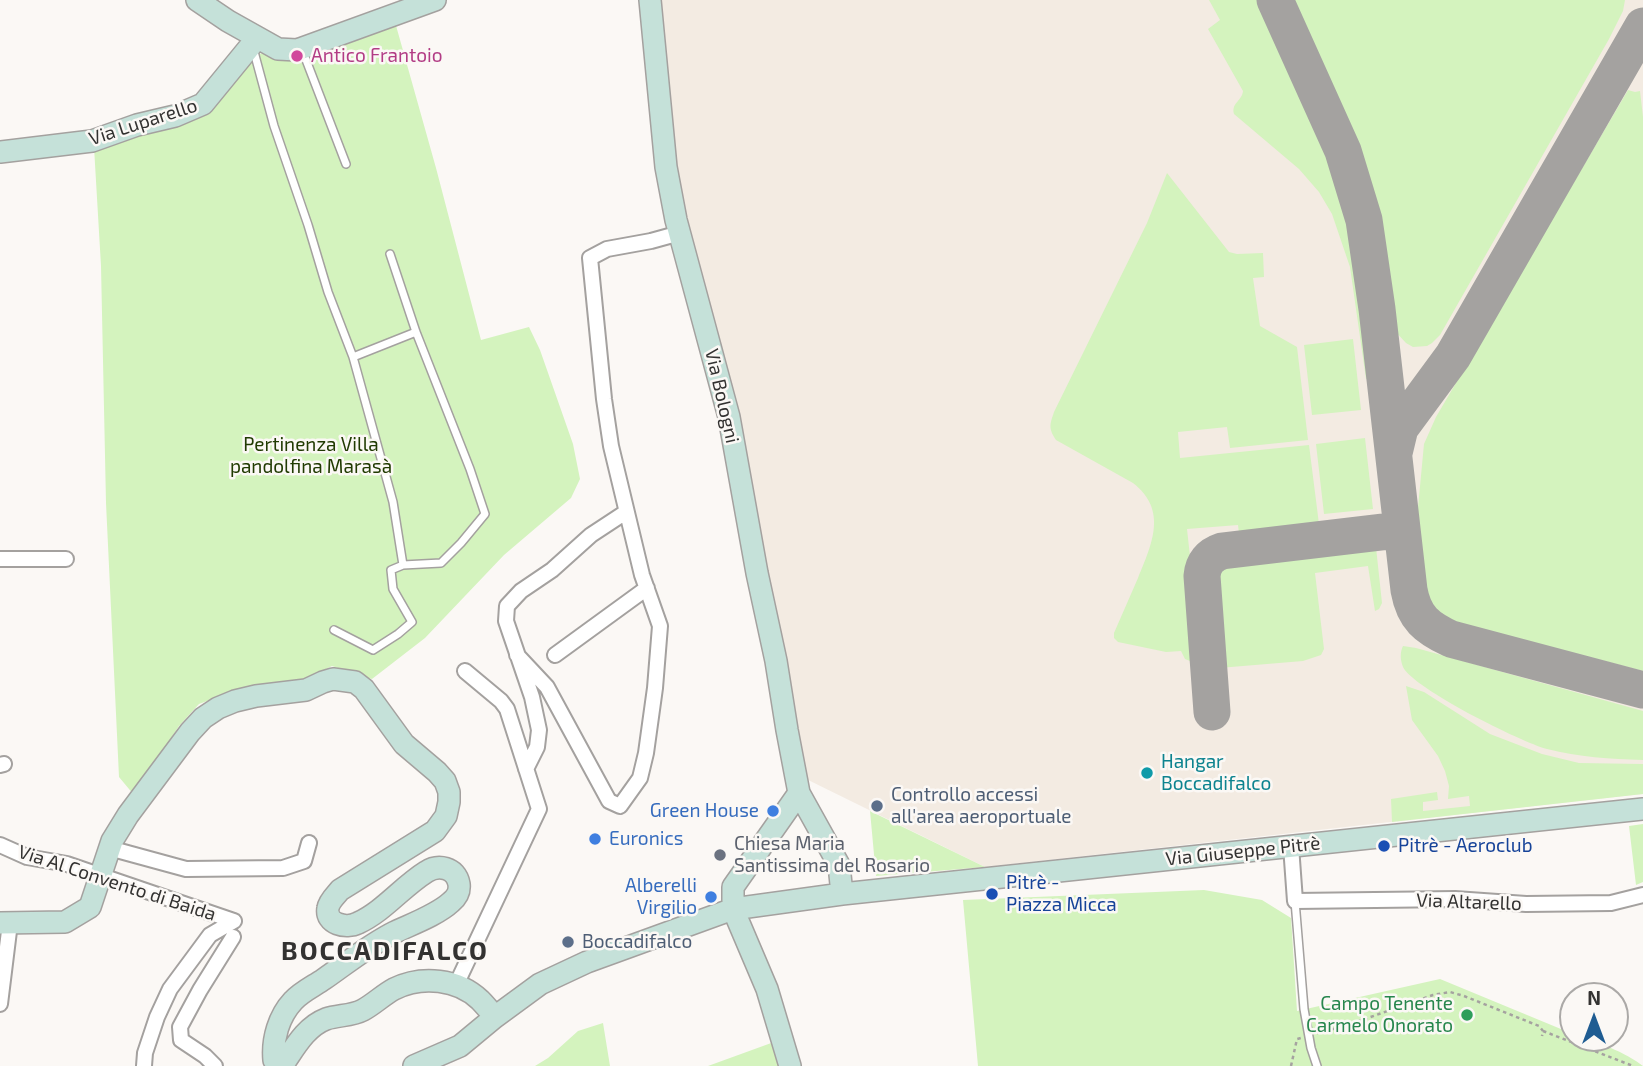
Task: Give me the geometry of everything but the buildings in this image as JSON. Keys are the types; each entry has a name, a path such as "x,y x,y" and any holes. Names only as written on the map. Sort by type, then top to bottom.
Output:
{"street":[{"path":"197,0 254,41 278,49 297,50 435,0"},
{"name":"Via Bologni","path":"650,0 666,167 680,233 729,417 800,793 839,865 842,894"},
{"name":"Via Luparello","path":"0,152 92,141 137,125 175,116 203,104 254,41"},
{"path":"517,655 547,687 609,801 620,806 640,778 646,753 660,626 642,575 611,446 590,258 607,249 680,233"},
{"path":"526,769 537,747 539,730 532,697 506,621 506,606 591,535 626,512"},
{"path":"0,559 66,559"},
{"path":"555,655 647,588"},
{"path":"456,985 539,809 506,709 501,701 465,671"},
{"path":"0,1004 5,923 65,922 90,907 112,841 128,815 203,718 235,701 306,690 333,679 355,682 364,690 404,744 445,781 449,792 446,816 435,831 340,890 329,903 327,910 334,923 341,926 357,924 427,871 437,868 453,872 459,886 458,895 445,907 377,941 294,999 280,1020 273,1049 274,1060 282,1066 305,1034 316,1024 326,1019 361,1012 394,989 414,982 433,980 456,985 479,999 495,1017"},
{"path":"790,1066 768,989 733,909 733,887 800,793"},
{"name":"Via Giuseppe Pitrè","path":"414,1066 460,1046 540,984 587,962 733,909 842,894 1643,808"},
{"path":"109,848 187,869 283,868 304,861 309,843"},
{"name":"Via Al Convento di Baida","path":"0,845 27,857 67,864 234,921 209,935 170,989 145,1053 144,1066"},
{"path":"1292,846 1295,901"},
{"name":"Via Altarello","path":"1295,901 1455,899 1526,904 1611,903 1643,895"},
{"path":"215,1066 181,1040 180,1027 233,937"}],"lane":[{"path":"254,41 274,126 328,292 353,357 393,502 403,565"},
{"path":"301,48 346,164"},
{"path":"334,631 373,650 412,622 393,589 391,570 403,565 440,562 461,543 485,514 416,332 390,254"},
{"path":"353,357 416,332"},
{"path":"1295,901 1304,1009 1317,1066"}],"path":[{"path":"1291,1066 1297,1039 1345,1026 1433,995 1450,992 1633,1066"},
{"path":"1542,1036 1543,1031"}],"shaded area":[{"path":"656,0 1643,0 1643,794 985,867 800,776 677,192"}],"green space":[{"path":"1209,0 1263,0 1347,180 1356,215 1365,276 1374,378 1366,379 1350,267 1332,214 1319,192 1299,169 1234,114 1234,107 1243,91 1208,29 1220,20"},
{"path":"1291,0 1625,0 1623,11 1609,39 1440,335 1427,346 1413,347 1395,331 1382,237 1369,185"},
{"name":"Pertinenza Villa pandolfina Marasà","path":"395,22 481,340 529,327 540,350 573,444 580,479 571,498 504,555 425,638 372,679 332,666 297,683 226,694 199,704 179,726 134,795 119,777 106,503 101,266 94,147 175,122 249,56 264,53 289,60 305,59"},
{"path":"1628,90 1640,91 1643,117 1643,671 1443,619 1432,608 1422,588 1415,539 1424,444 1436,417"},
{"path":"1167,173 1229,252 1263,253 1264,277 1253,278 1260,326 1297,347 1308,440 1230,448 1227,427 1178,432 1180,458 1309,445 1320,532 1240,542 1238,525 1187,529 1201,657 1199,665 1192,666 1181,651 1166,652 1118,642 1114,638 1152,540 1154,516 1151,504 1133,483 1056,440 1050,426 1054,412 1147,223"},
{"path":"1353,339 1361,410 1312,415 1304,345"},
{"path":"1365,438 1373,509 1324,514 1316,444"},
{"path":"1375,538 1382,603 1379,609 1375,611 1368,566 1315,573 1324,649 1321,655 1303,661 1214,667 1211,663 1204,582 1211,564 1219,559 1240,554"},
{"path":"1403,646 1643,711 1643,760 1571,754 1547,749 1515,736 1469,714 1411,677 1402,664"},
{"path":"1406,686 1424,692 1490,734 1542,754 1579,763 1643,764 1643,794 1392,822 1391,799 1437,792 1438,800 1423,802 1423,811 1470,806 1469,796 1448,799 1449,786 1445,771 1438,756 1412,720"},
{"path":"870,811 985,867 876,876"},
{"path":"1643,824 1643,882 1636,885 1629,826"},
{"path":"1204,890 1262,900 1291,918 1297,1011 1440,979 1559,1028 1559,1052 1618,1052 1643,1066 978,1066 963,900"},
{"path":"603,1023 610,1066 535,1066 578,1031"},
{"path":"774,1042 782,1066 708,1066"}],"taxiway":[{"path":"1275,0 1343,151 1364,220 1377,309 1409,590 1414,608 1428,626 1451,639 1643,690"},
{"path":"1394,453 1400,428 1453,356 1643,26"},
{"path":"1212,712 1202,576 1208,560 1222,551 1382,532"}],"place":[{"name":"Antico Frantoio","path":"297,56"},
{"name":"Hangar Boccadifalco","path":"1147,773"},
{"name":"Controllo accessi all'area aeroportuale","path":"877,806"},
{"name":"Green House","path":"773,811"},
{"name":"Euronics","path":"595,839"},
{"name":"Pitrè - Aeroclub","path":"1384,846"},
{"name":"Chiesa Maria Santissima del Rosario","path":"720,855"},
{"name":"Pitrè - Piazza Micca","path":"992,894"},
{"name":"Alberelli Virgilio","path":"711,897"},
{"name":"Boccadifalco","path":"568,942"},
{"name":"Campo Tenente Carmelo Onorato","path":"1467,1015"}],"district":[{"name":"BOCCADIFALCO","path":"385,951"}]}
